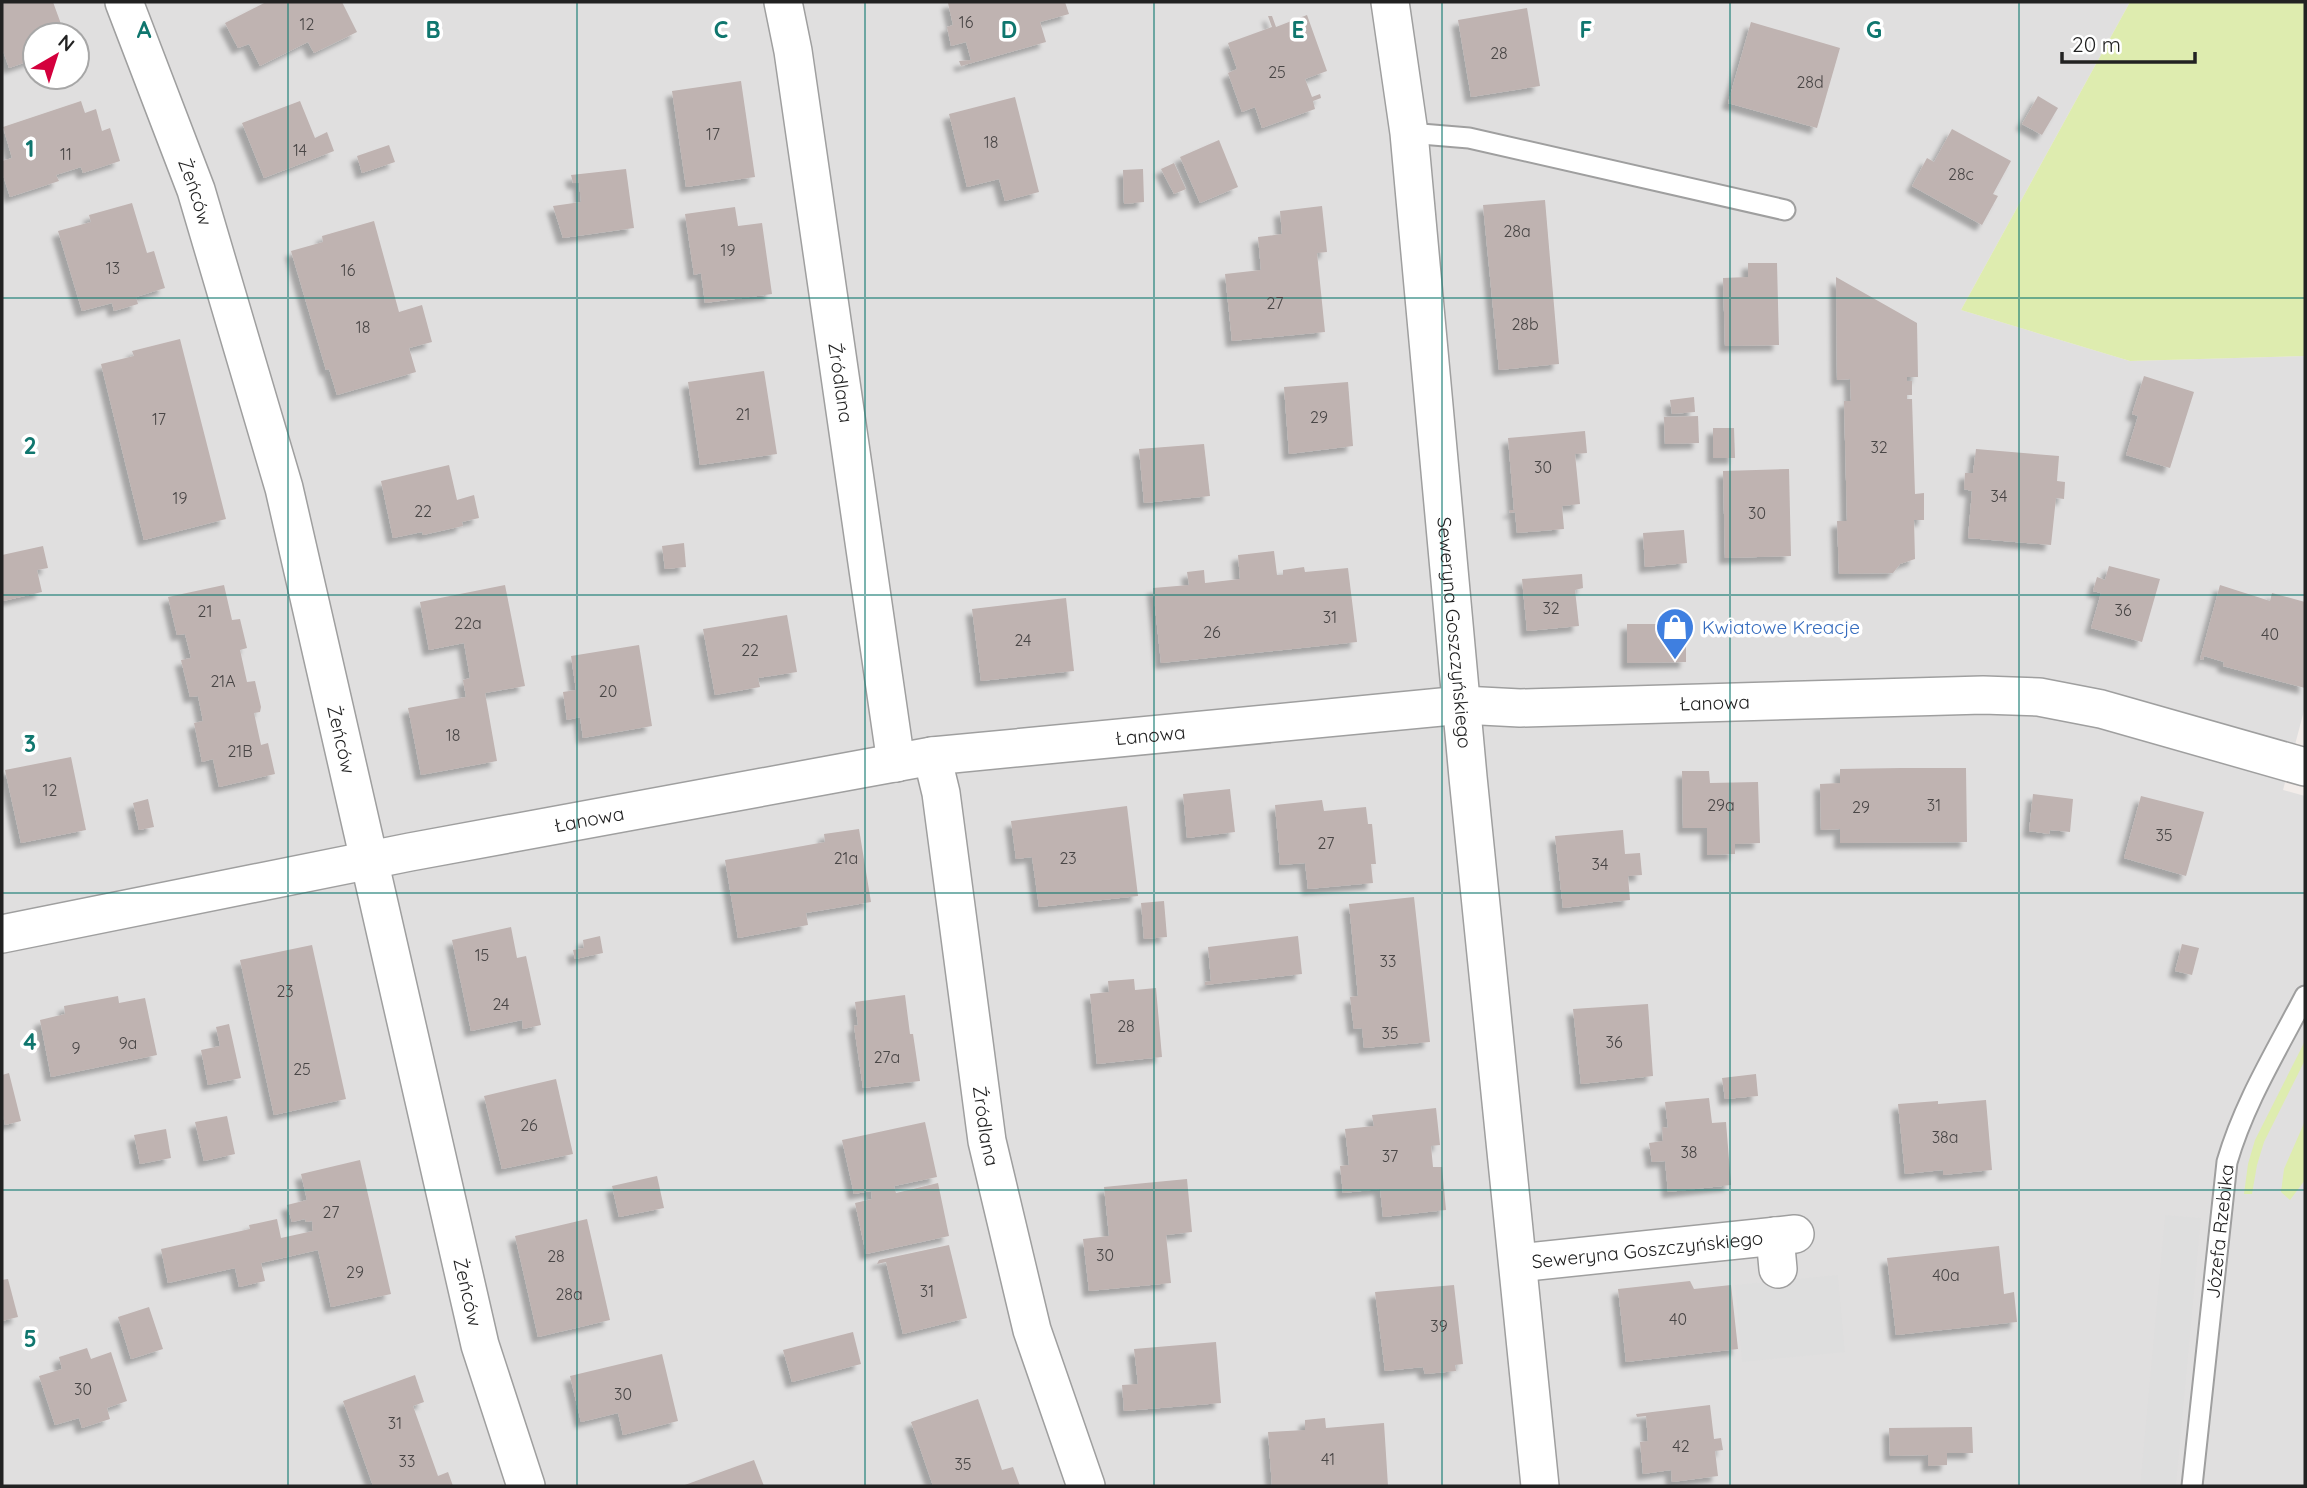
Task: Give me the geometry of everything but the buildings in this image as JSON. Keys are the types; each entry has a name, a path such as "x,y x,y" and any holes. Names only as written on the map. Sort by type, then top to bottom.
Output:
{"street":[{"name":"Żeńców","path":"124,2 196,190 284,488 480,1345 526,1486"},
{"name":"Źródlana","path":"783,2 793,51 896,763"},
{"name":"Seweryna Goszczyńskiego","path":"1390,2 1409,133 1462,705 1540,1486"},
{"name":"Łanowa","path":"2,934 371,860 932,756 1462,705 1520,708 1983,695 2039,697 2101,709 2305,767"},
{"name":"Źródlana","path":"932,756 942,807 987,1141 1032,1330 1087,1486"},
{"name":"Seweryna Goszczyńskiego","path":"1518,1263 1783,1246"}],"lane":[{"path":"1409,133 1469,138 1785,210"},
{"name":"Józefa Rzebika","path":"2192,1486 2227,1162 2235,1133 2248,1105 2305,996"}],"shaded area":[{"path":"2,2 2130,2 1961,310 2130,361 2305,356 2305,707 2283,790 2305,796 2305,1486 2,1486"},
{"path":"2165,1215 2201,1218 2176,1486 2140,1486"},
{"path":"1838,1275 1845,1352 1742,1362 1735,1285"}],"green space":[{"path":"2130,2 2305,2 2305,356 2130,361 1961,310"},
{"path":"2305,1041 2305,1060 2264,1142 2252,1194 2244,1194 2255,1140"},
{"path":"2305,1121 2305,1180 2290,1200 2281,1192 2284,1169"}],"place":[{"name":"Kwiatowe Kreacje","path":"1675,661"}]}
